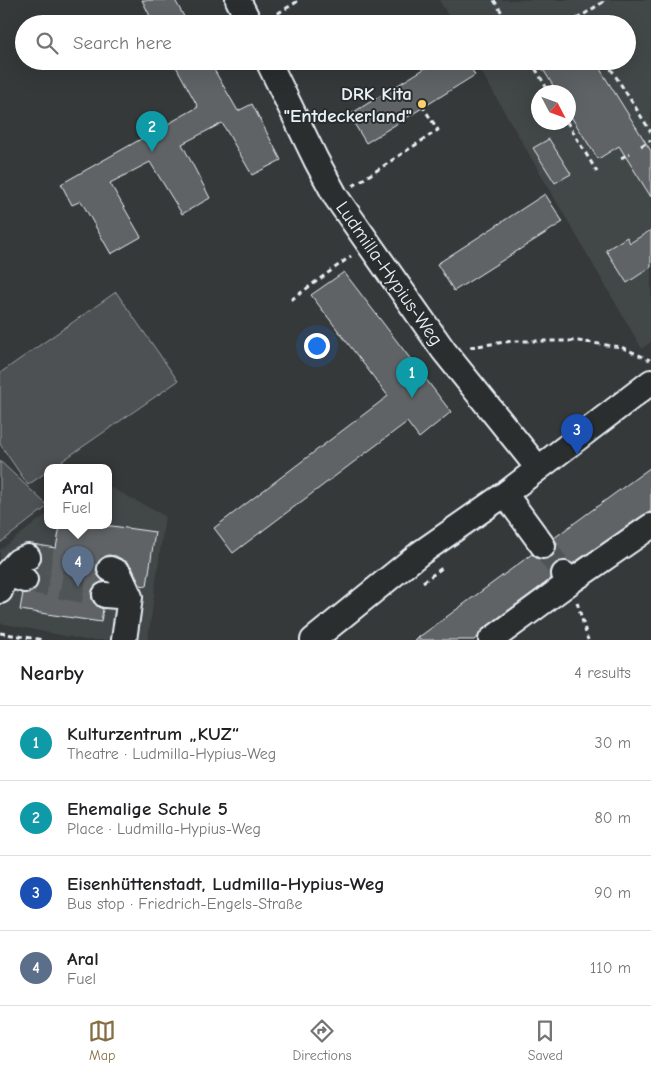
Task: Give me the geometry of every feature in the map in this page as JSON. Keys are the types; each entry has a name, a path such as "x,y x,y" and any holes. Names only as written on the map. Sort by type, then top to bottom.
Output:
{"street":[{"path":"238,0 253,15"},
{"name":"Ludmilla-Hypius-Weg","path":"272,70 336,197 444,351 538,468"},
{"path":"313,640 419,554 505,494 651,382"},
{"path":"505,494 544,546"},
{"path":"491,640 567,578 651,526"},
{"path":"110,569 119,573 130,597 124,640"},
{"path":"106,595 130,597"}],"path":[{"path":"271,15 300,0"},
{"path":"494,0 503,15"},
{"path":"583,15 604,1"},
{"path":"536,70 545,85"},
{"path":"612,70 651,132"},
{"path":"336,197 438,130 423,107"},
{"path":"572,130 597,172"},
{"path":"641,146 651,140"},
{"path":"621,158 630,153"},
{"path":"291,300 367,243"},
{"path":"444,351 513,341 578,341 621,347 651,361"},
{"path":"567,578 588,640"},
{"path":"0,633 43,640"}],"shaded area":[{"path":"439,0 651,0 651,342 642,349 480,70 636,70 636,15 448,15"},
{"path":"116,292 178,381 58,464 44,464 44,474 28,485 0,444 0,373"},
{"path":"0,461 44,502 44,509 0,543"},
{"path":"112,488 165,516 148,640 85,640 0,623 0,550 44,516 44,529 112,529"}],"building":[{"path":"142,0 175,0 183,15 150,15"},
{"path":"178,70 214,70 238,111 252,104 281,160 252,175 222,123 182,144 210,198 182,214 150,162 110,183 141,237 111,254 81,201 72,205 61,184 198,107"},
{"path":"422,70 472,70 475,75 366,143 349,115"},
{"path":"544,70 601,70 651,151 651,197 619,146 598,159 576,125 576,85 553,85"},
{"path":"549,139 571,174 555,183 533,148"},
{"path":"545,194 563,222 454,291 437,264"},
{"path":"651,230 651,267 627,283 606,250 627,237 630,243"},
{"path":"344,272 451,412 419,438 407,422 233,553 214,528 388,396 311,295"},
{"path":"651,467 651,511 572,564 563,560 556,563 551,569 551,579 483,629 474,640 415,640 532,554 538,559 544,560 551,557 556,551 557,544 554,538"},
{"path":"112,526 155,532 147,586 140,585 132,567 116,556 108,555 98,563 96,570 104,582 94,587 91,593 93,601 98,607 103,609 101,622 20,610 23,593 34,590 38,584 38,577 33,570 39,565 41,552 32,544 56,548 59,529 112,529"}],"tunnel":[{"path":"543,546 564,574"},
{"path":"28,557 110,569"},
{"path":"25,580 105,595"}],"place":[{"name":"DRK Kita \"Entdeckerland\"","path":"422,104"},
{"name":"Ehemalige Schule 5","path":"152,152"},
{"name":"Kulturzentrum „KUZ“","path":"412,398"},
{"name":"Eisenhüttenstadt, Ludmilla-Hypius-Weg","path":"577,455"},
{"name":"Aral","path":"78,587"}]}
